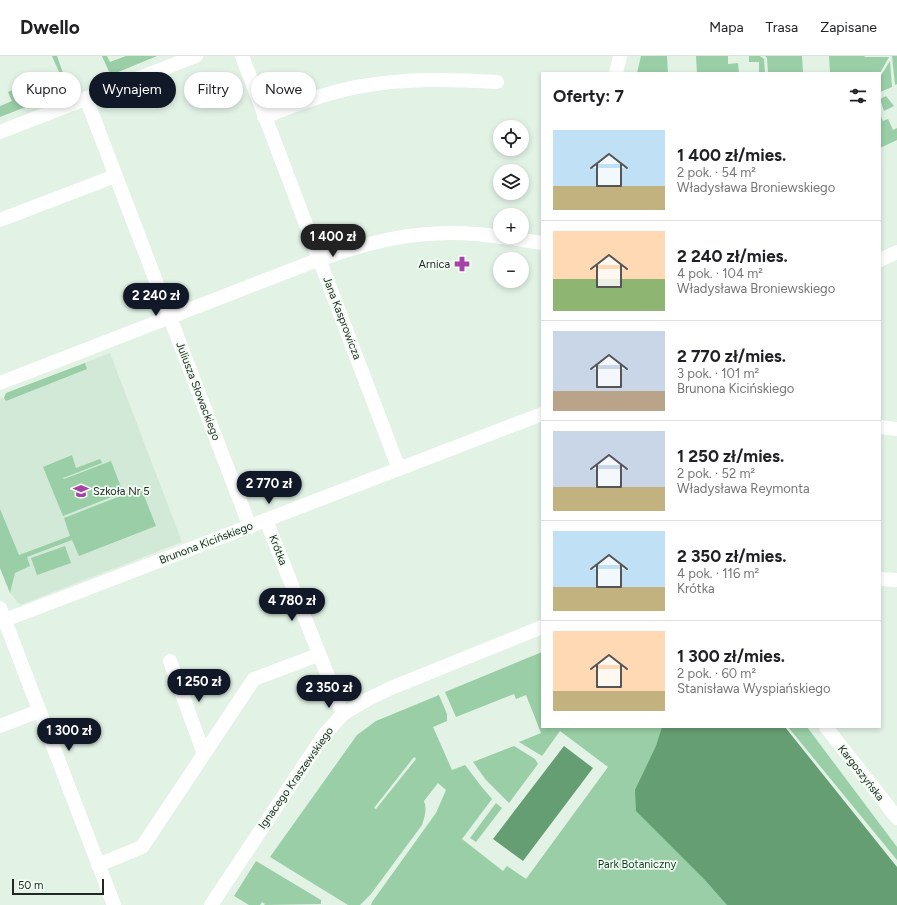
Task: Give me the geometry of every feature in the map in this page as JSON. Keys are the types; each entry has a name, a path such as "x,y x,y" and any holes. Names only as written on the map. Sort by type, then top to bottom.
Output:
{"street":[{"path":"0,132 196,56"},
{"name":"Jana Kasprowicza","path":"242,56 399,469"},
{"path":"616,72 620,56"},
{"path":"264,117 305,101 357,87 416,80 455,79 497,82"},
{"name":"Juliusza Słowackiego","path":"86,98 250,527"},
{"path":"0,220 115,176"},
{"path":"0,383 320,259 370,244 422,234 452,233 493,236"},
{"path":"529,241 541,243"},
{"path":"881,260 897,252"},
{"name":"Brunona Kicińskiego","path":"2,614 250,527 541,414"},
{"path":"881,427 897,429"},
{"name":"Krótka","path":"266,520 342,714"},
{"path":"881,579 897,580"},
{"path":"2,614 114,905"},
{"name":"Ignacego Kraszewskiego","path":"211,905 324,735 342,714 391,688 541,627"},
{"path":"98,865 142,847 254,679 318,654"},
{"path":"170,661 204,754"},
{"path":"0,726 39,711"},
{"name":"Kargoszyńska","path":"827,728 897,818"}],"shaded area":[{"name":"Szkoła Nr 5","path":"110,353 182,542 20,605 10,593 0,568 0,399 4,398 6,393"},
{"path":"662,728 786,728 897,867 897,905 727,905 705,880 636,811 635,790 656,746"},
{"path":"564,746 593,768 523,861 493,839"}],"green space":[{"path":"52,56 57,56 63,72 59,72"},
{"path":"102,56 107,56 110,62 126,56 157,56 118,72 109,72"},
{"path":"641,56 667,56 668,72 637,72"},
{"path":"696,56 728,56 728,64 738,63 739,72 697,72"},
{"path":"749,56 760,56 764,59 765,72 759,72 759,62 749,62"},
{"path":"765,56 802,56 803,72 768,72 767,58"},
{"path":"829,56 889,57 881,72 830,72"},
{"path":"892,56 897,56 897,84 895,85"},
{"path":"890,61 892,87 881,92 881,75"},
{"path":"12,90 12,101 8,92"},
{"path":"886,96 894,106 884,111 881,98"},
{"path":"12,101 12,108 23,108 0,117 0,106"},
{"path":"881,116 883,121 888,119 893,130 897,128 897,140 881,148"},
{"path":"85,363 87,369 6,401 4,398 6,393"},
{"path":"72,455 76,468 100,459 102,463 63,478 64,479 111,461 121,487 112,491 114,496 63,516 43,467"},
{"path":"141,488 156,526 79,556 72,540 27,557 30,566 15,573 10,593 0,568 0,509 19,555 70,536 64,518"},
{"path":"65,546 71,563 37,575 31,558"},
{"name":"Park Botaniczny","path":"541,652 541,728 667,728 736,905 371,905 436,813 446,790 438,783 424,801 425,813 422,825 371,894 360,905 348,905 270,857 357,735 376,721 439,695 447,714 447,721 433,727 452,770 465,765 492,799 462,839 503,871 507,866 526,879 608,767 560,731 542,756 519,742 541,733 526,695 516,699 514,694 456,717 445,692","holes":["414,757 416,759 376,809 374,808"]},
{"path":"789,728 808,728 897,847 897,860"},
{"path":"514,746 535,759 538,764 509,803 486,780 473,762"},
{"path":"496,803 502,808 476,842 470,838"},
{"path":"256,861 321,900 321,904 264,905 265,904 262,902 260,905 249,905 234,896"}],"place":[{"name":"Arnica","path":"462,264"},
{"name":"Szkoła Nr 5","path":"81,491"}]}
